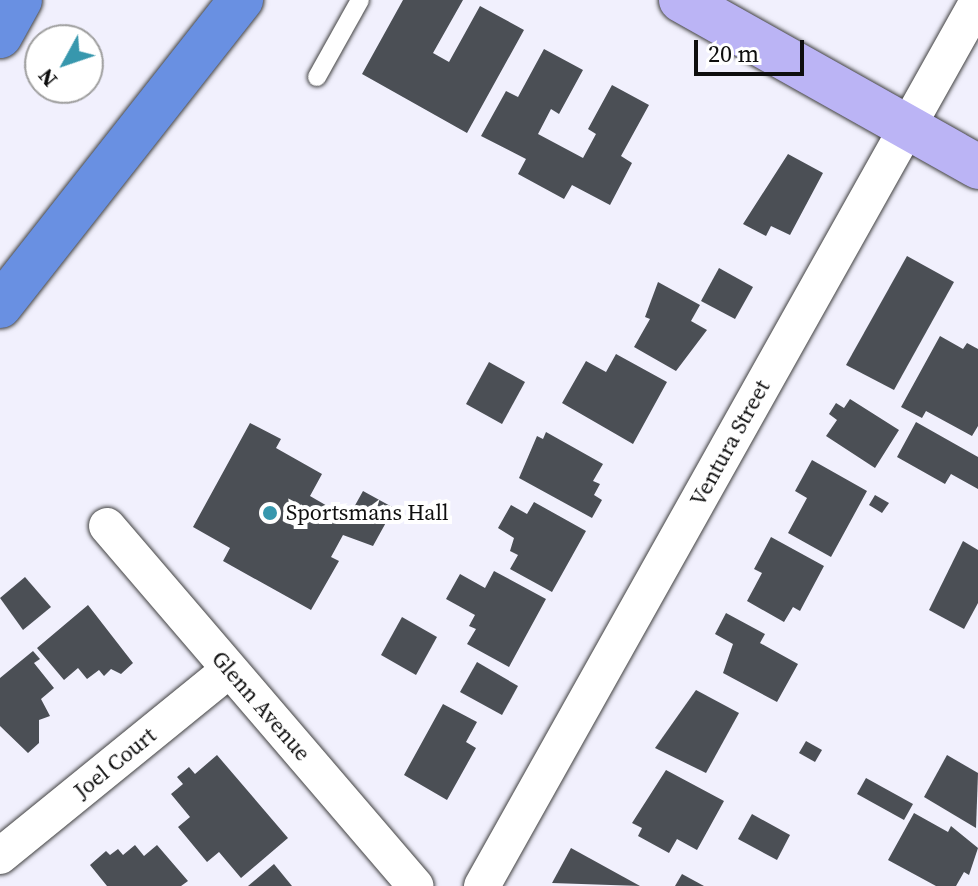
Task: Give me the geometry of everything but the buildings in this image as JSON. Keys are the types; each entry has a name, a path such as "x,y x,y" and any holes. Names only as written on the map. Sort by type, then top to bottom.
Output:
{"highway":[{"path":"0,36 20,0"},
{"path":"0,306 241,0"}],"main road":[{"path":"681,0 978,167"}],"street":[{"name":"Ventura Street","path":"482,886 978,1"},
{"name":"Glenn Avenue","path":"107,526 416,886"},
{"name":"Joel Court","path":"0,856 229,670"}],"lane":[{"path":"317,77 360,0"}],"place":[{"name":"Sportsmans Hall","path":"270,513"}]}
